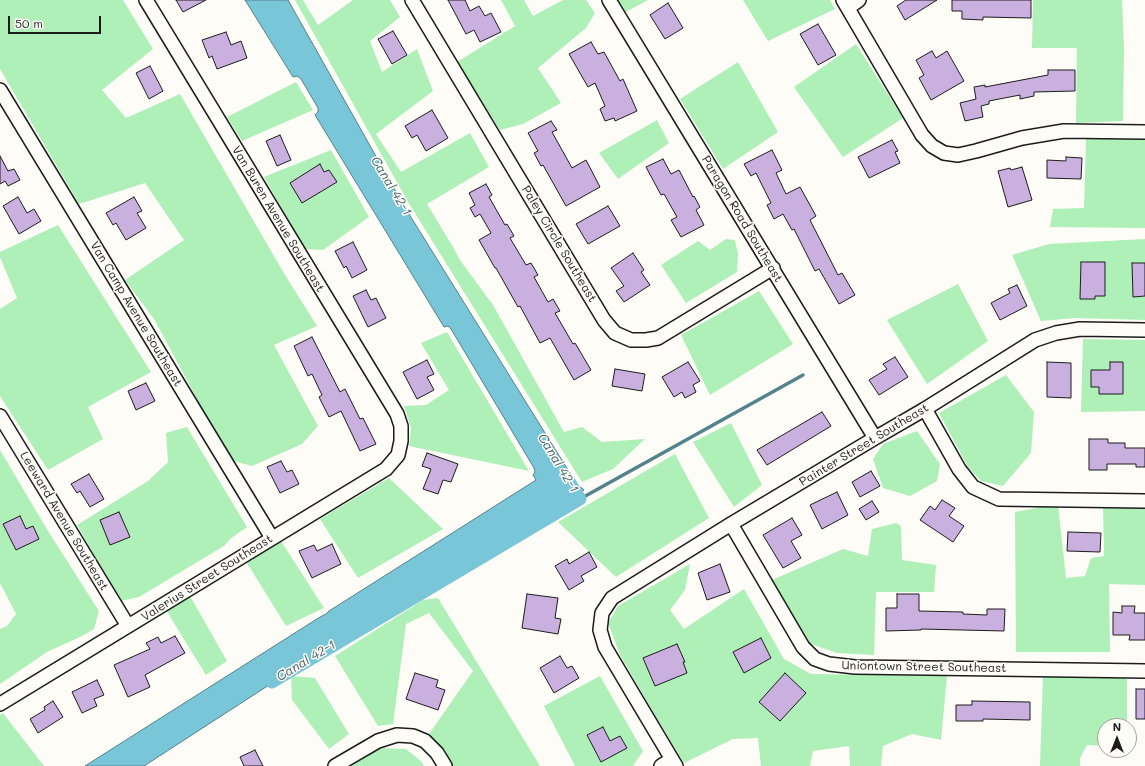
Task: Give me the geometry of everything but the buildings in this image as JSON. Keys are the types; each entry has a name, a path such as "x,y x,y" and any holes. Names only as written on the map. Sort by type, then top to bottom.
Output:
{"street":[{"name":"Van Buren Avenue Southeast","path":"146,0 397,414 401,426 401,441"},
{"name":"Paley Circle Southeast","path":"412,0 604,320 615,333 631,340 658,338 773,268"},
{"name":"Paragon Road Southeast","path":"609,0 875,438"},
{"path":"859,0 845,4 922,135 932,146 944,154 958,154 976,151 1022,138 1064,131 1145,132"},
{"name":"Van Camp Avenue Southeast","path":"0,90 272,538"},
{"name":"Painter Street Southeast","path":"670,764 605,647 600,630 602,613 612,598 731,524 925,409 1035,340 1056,333 1080,329 1145,330"},
{"path":"925,409 959,469 973,486 999,499 1145,501"},
{"name":"Leeward Avenue Southeast","path":"0,416 128,626"},
{"name":"Valerius Street Southeast","path":"0,704 386,469 398,455 401,441"},
{"name":"Uniontown Street Southeast","path":"731,524 803,648 815,659 829,664 855,667 1145,671"},
{"path":"335,766 378,740 397,735 413,736 425,741 437,753 445,766"}],"green space":[{"path":"0,0 123,0 153,49 102,90 126,118 180,94 285,275 317,326 274,345 318,426 302,444 252,466 230,460 154,319 125,280 184,240 145,183 79,204 0,69"},
{"path":"295,0 303,0 318,25 353,0 390,0 400,17 370,41 382,72 417,49 433,91 376,134 401,172 470,133 489,167 427,204 460,260 493,305 564,432 582,427 602,442 645,439 613,469 582,482 408,202"},
{"path":"501,0 524,0 533,16 563,0 586,0 595,13 586,28 538,68 561,103 523,124 500,130 457,62 515,26"},
{"path":"617,0 648,0 624,13"},
{"path":"743,0 830,0 835,9 768,41"},
{"path":"1033,0 1122,0 1124,48 1123,121 1076,123 1077,48 1032,48"},
{"path":"856,44 903,118 843,157 794,87"},
{"path":"738,62 778,132 723,169 680,99"},
{"path":"296,82 313,110 242,141 227,117"},
{"path":"657,120 669,143 618,179 599,153"},
{"path":"1086,139 1145,139 1145,228 1050,227 1053,209 1084,208"},
{"path":"331,150 369,217 323,250 305,249 264,177"},
{"path":"58,225 151,372 88,407 103,439 48,470 0,396 0,309 17,298 0,257 0,252"},
{"path":"726,239 735,240 738,254 737,272 686,303 661,265 698,241 710,250"},
{"path":"1145,239 1145,320 1075,318 1041,321 1012,255 1049,244"},
{"path":"958,284 988,341 927,384 887,320"},
{"path":"759,291 793,344 710,395 681,335"},
{"path":"447,332 529,471 409,446 411,428 404,406 426,405 449,390 421,343"},
{"path":"1083,339 1145,340 1145,411 1081,412"},
{"path":"1006,375 1034,412 1031,453 1003,486 981,481 968,467 939,413"},
{"path":"731,423 762,485 734,507 693,442"},
{"path":"187,427 247,527 230,539 224,546 139,597 121,601 77,525 148,481 168,462 166,433"},
{"path":"917,431 940,464 937,481 910,496 883,488 873,459 883,444"},
{"path":"0,450 48,531 99,611 94,629 47,652 0,684 0,629 7,626 16,614 0,583"},
{"path":"675,454 709,518 616,577 558,522"},
{"path":"389,478 443,529 358,578 320,519"},
{"path":"1058,504 1066,578 1085,576 1091,558 1104,556 1103,506 1145,506 1145,585 1109,584 1110,652 1016,652 1015,512"},
{"path":"896,523 901,526 902,560 936,565 934,592 876,592 874,655 837,653 808,643 772,580 843,549 868,556 872,529"},
{"path":"281,541 324,608 286,626 247,563"},
{"path":"690,564 685,590 670,610 684,629 744,589 784,659 811,674 947,676 941,740 912,734 883,746 881,766 850,766 849,746 813,751 810,766 761,766 758,738 733,739 684,763 620,655 608,623 618,606"},
{"path":"190,596 227,661 206,675 166,610"},
{"path":"438,598 540,766 451,766 429,734 473,671 429,613 406,624 393,724 378,726 335,656 423,600"},
{"path":"1043,675 1127,678 1127,718 1097,718 1097,746 1087,745 1080,758 1080,766 1040,766"},
{"path":"291,676 315,678 349,734 329,749 292,700"},
{"path":"600,676 643,751 633,766 575,766 544,706"},
{"path":"3,713 44,766 0,766 0,715"},
{"path":"383,748 406,749 421,761 424,766 345,766 367,753"}],"water":[{"path":"245,0 288,0 404,206 578,486 584,490 292,670 288,671 286,674 144,766 85,766 536,480 533,475 535,472 534,468 451,329 448,326 444,327 315,115 318,112 318,108 301,79 297,76 293,77"}],"waterway":[{"path":"580,499 803,375"},
{"name":"Canal 42-1","path":"272,682 580,499 568,480"}]}
